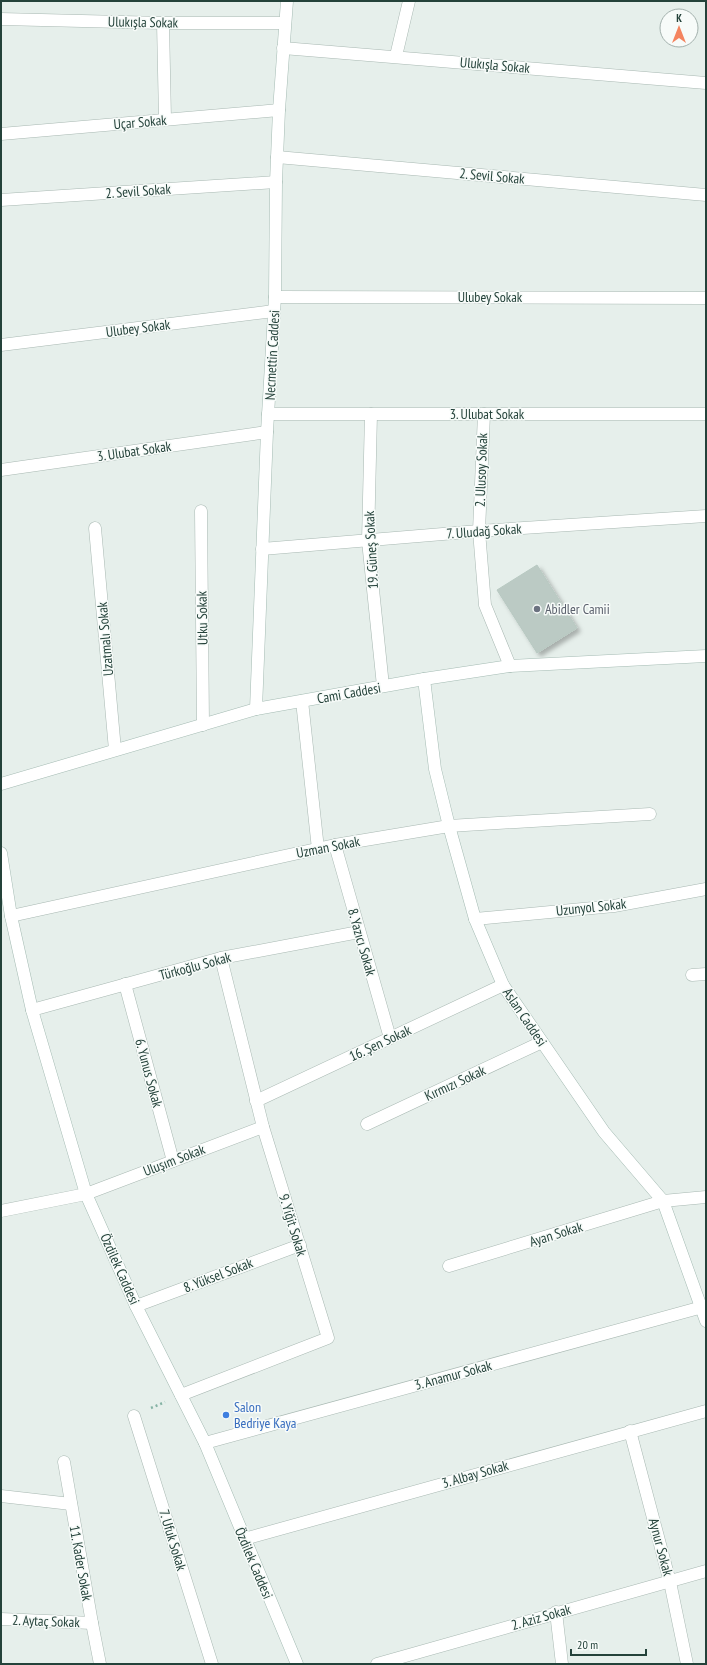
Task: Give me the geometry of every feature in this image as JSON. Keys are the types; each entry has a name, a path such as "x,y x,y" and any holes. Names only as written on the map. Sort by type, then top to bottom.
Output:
{"street":[{"name":"Necmettin Caddesi","path":"256,709 266,432 275,297 276,182 279,110 287,1"},
{"path":"396,56 409,1"},
{"name":"Ulukışla Sokak","path":"1,19 162,23 285,23"},
{"path":"162,23 165,119"},
{"name":"Ulukışla Sokak","path":"283,48 396,56 706,83"},
{"name":"Uçar Sokak","path":"1,134 279,110"},
{"name":"2. Sevil Sokak","path":"277,157 706,195"},
{"name":"2. Sevil Sokak","path":"1,200 276,182"},
{"name":"Ulubey Sokak","path":"275,297 706,298"},
{"name":"Ulubey Sokak","path":"1,345 274,311"},
{"name":"3. Ulubat Sokak","path":"268,414 706,414"},
{"name":"19. Güneş Sokak","path":"371,414 368,541 383,686"},
{"name":"2. Ulusoy Sokak","path":"484,414 479,531 485,605 510,666"},
{"name":"3. Ulubat Sokak","path":"1,470 266,432"},
{"name":"Utku Sokak","path":"201,511 203,725"},
{"name":"7. Uludağ Sokak","path":"262,549 479,531 706,516"},
{"name":"Uzatmalı Sokak","path":"95,528 115,750"},
{"name":"Cami Caddesi","path":"1,784 256,709 424,679 510,666 706,656"},
{"name":"Aslan Caddesi","path":"424,679 434,769 448,826 475,918 503,985 604,1132 663,1202 704,1306 706,1321"},
{"path":"302,701 318,849"},
{"name":"Uzman Sokak","path":"11,916 335,845 448,826 650,814"},
{"name":"8. Yazıcı Sokak","path":"335,845 390,1038"},
{"name":"Özdilek Caddesi","path":"1,853 11,916 32,1010 86,1194 136,1306 206,1443 244,1539 297,1664"},
{"name":"Uzunyol Sokak","path":"475,918 614,906 706,888"},
{"name":"Türkoğlu Sokak","path":"32,1010 221,958 359,932"},
{"name":"9. Yiğit Sokak","path":"181,1395 328,1338 263,1127 221,958"},
{"path":"692,975 706,974"},
{"name":"6. Yunus Sokak","path":"125,984 173,1161"},
{"name":"16. Şen Sokak","path":"256,1101 503,985"},
{"name":"Kırmızı Sokak","path":"367,1124 542,1042"},
{"name":"Uluşım Sokak","path":"1,1212 86,1194 263,1127"},
{"name":"Ayan Sokak","path":"448,1266 663,1202 706,1197"},
{"name":"8. Yüksel Sokak","path":"136,1306 300,1245"},
{"name":"3. Anamur Sokak","path":"206,1443 704,1306"},
{"name":"3. Albay Sokak","path":"244,1539 706,1411"},
{"name":"7. Ufuk Sokak","path":"134,1416 212,1664"},
{"name":"Aynur Sokak","path":"630,1431 670,1582 687,1664"},
{"name":"11. Kader Sokak","path":"64,1462 100,1664"},
{"path":"1,1496 71,1504"},
{"name":"2. Aziz Sokak","path":"377,1664 556,1612 706,1571"},
{"path":"556,1612 562,1664"},
{"name":"2. Aytaç Sokak","path":"1,1619 92,1623"}],"path":[{"path":"134,1416 181,1395"}],"building":[{"name":"Abidler Camii","path":"537,565 577,628 537,653 497,590"}],"place":[{"name":"Abidler Camii","path":"537,609"},
{"name":"Salon Bedriye Kaya","path":"226,1415"}]}
